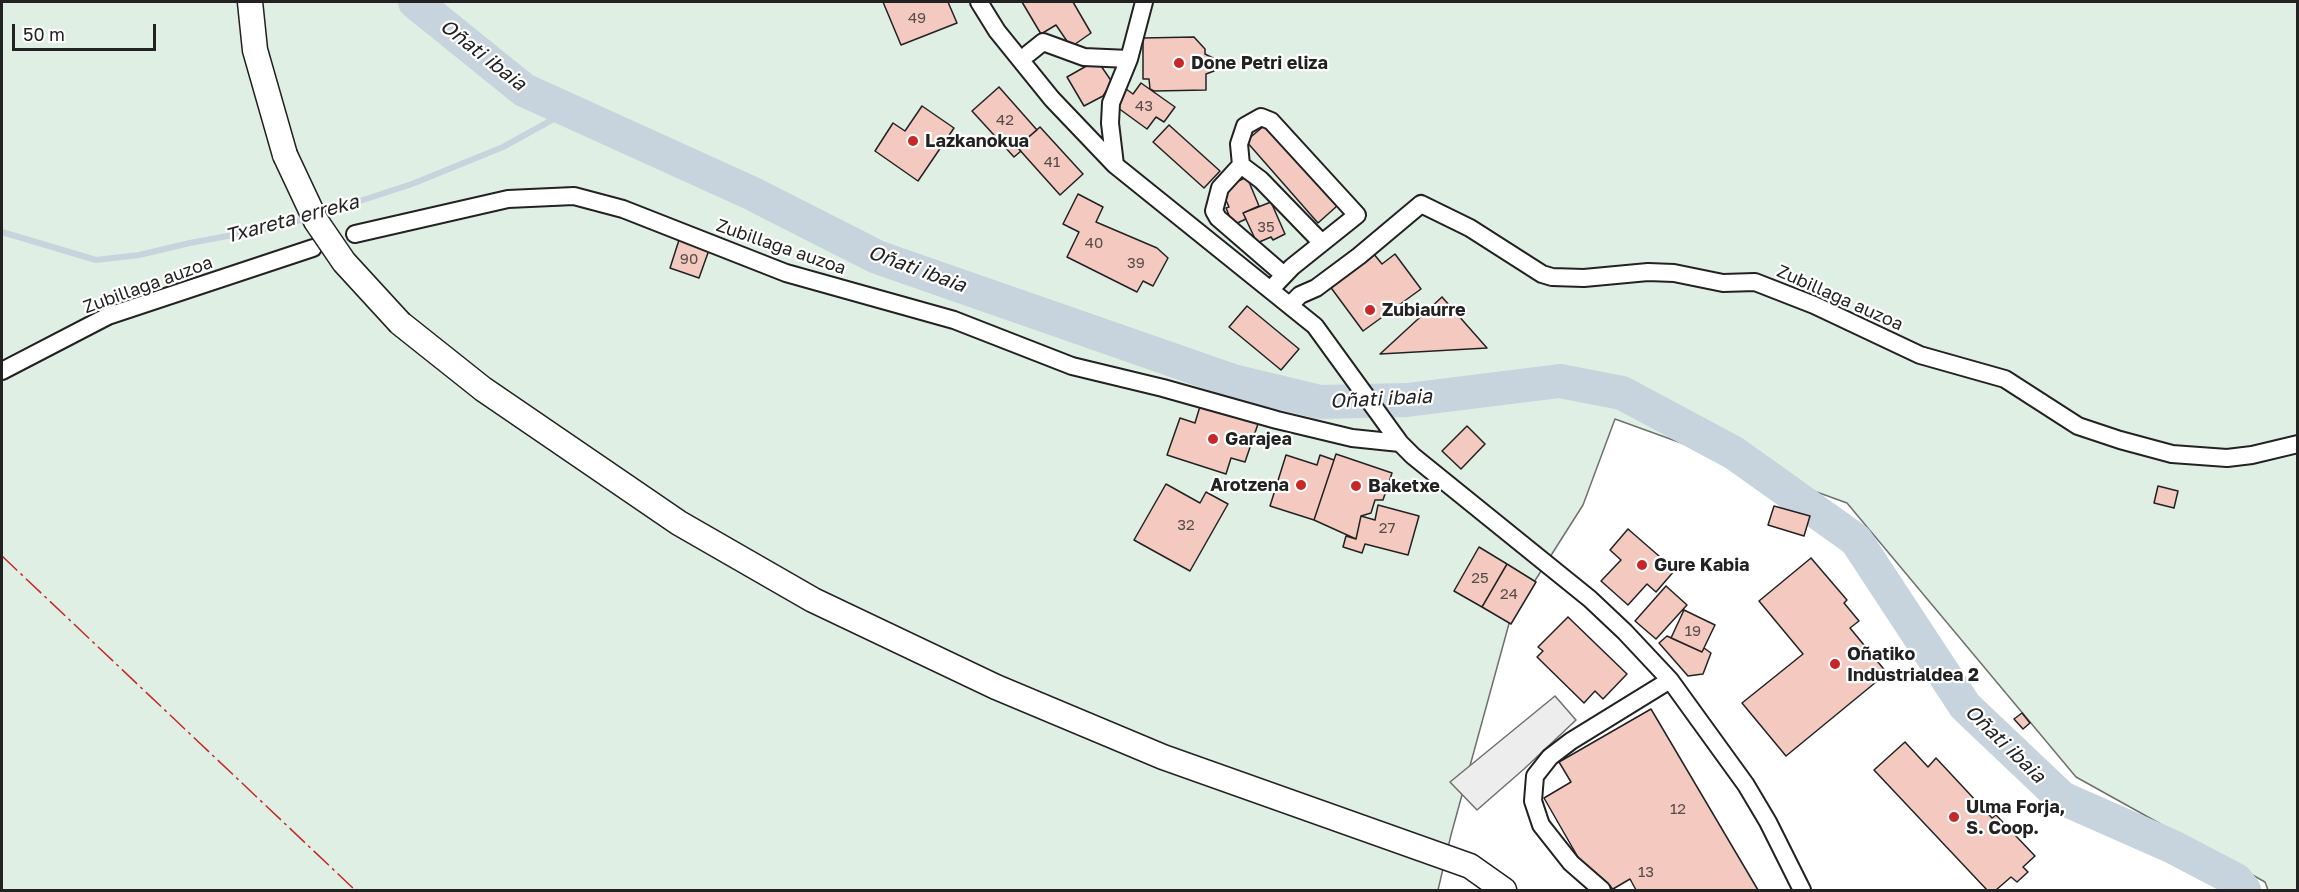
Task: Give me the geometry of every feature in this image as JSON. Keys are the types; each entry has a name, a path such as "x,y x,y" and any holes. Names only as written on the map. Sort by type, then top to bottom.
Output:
{"main road":[{"path":"250,2 255,50 285,155 316,221 344,262 400,323 483,389 679,523 813,600 996,687 1163,757 1470,866 1504,891"}],"street":[{"path":"978,2 997,31 1052,99 1115,165 1315,326 1400,443 1452,489 1590,599 1670,680 1746,785 1768,822 1802,891"},
{"path":"1115,165 1110,123 1111,103 1129,59 1144,2"},
{"path":"1028,54 1043,42 1084,57 1129,59"},
{"path":"1271,289 1284,275 1358,215 1271,121 1261,117 1245,126 1239,144 1241,165 1261,180 1322,243"},
{"path":"1241,165 1220,188 1214,211 1218,218 1284,275"},
{"name":"Zubillaga auzoa","path":"356,234 508,199 574,196 623,209 786,273 954,320 1072,366 1352,438 1400,443"},
{"name":"Zubillaga auzoa","path":"1290,305 1300,295 1316,288 1359,256 1421,204 1470,228 1533,268 1552,277 1584,278 1648,272 1674,273 1723,283 1755,282 1814,305 1920,355 2005,379 2078,426 2120,440 2172,454 2227,458 2252,455 2298,444"},
{"name":"Zubillaga auzoa","path":"2,371 108,316 314,248"},
{"path":"1602,891 1571,863 1541,825 1533,801 1535,776 1550,757 1571,741 1670,680"}],"green space":[{"path":"2,2 2297,2 2297,890 2268,890 2265,882 2076,777 1847,503 1615,419 1583,505 1510,620 1438,890 2,890"}],"shaded area":[{"path":"1555,696 1576,720 1477,810 1450,782"}],"building":[{"path":"883,2 948,2 957,23 901,45"},
{"path":"1022,2 1073,2 1091,33 1071,47 1056,25 1041,34"},
{"name":"Done Petri eliza","path":"1194,37 1205,49 1205,54 1213,58 1215,62 1214,71 1206,74 1206,90 1154,91 1150,89 1149,79 1143,79 1143,38"},
{"path":"1097,60 1112,82 1103,96 1084,106 1067,77"},
{"path":"1141,83 1175,107 1164,122 1156,117 1147,129 1114,105 1126,89 1133,94"},
{"path":"999,87 1037,130 1017,147 1021,151 1014,157 972,111"},
{"name":"Lazkanokua","path":"922,106 954,128 918,181 875,151 893,123 905,131"},
{"path":"1169,125 1220,171 1204,188 1153,142"},
{"path":"1265,125 1337,206 1318,223 1246,141"},
{"path":"1040,127 1083,174 1060,195 1017,147"},
{"path":"1247,177 1259,206 1243,213 1246,219 1233,225 1226,208 1229,207 1221,189"},
{"path":"1078,194 1103,207 1096,222 1157,248 1168,258 1153,286 1143,281 1137,292 1067,257 1079,232 1063,224"},
{"path":"1271,202 1285,234 1273,240 1271,237 1257,243 1243,213"},
{"path":"679,240 709,250 699,278 670,268"},
{"name":"Zubiaurre","path":"1373,253 1382,264 1395,254 1421,289 1363,331 1329,285"},
{"path":"1442,297 1487,348 1380,354"},
{"path":"1247,306 1299,349 1281,370 1229,327"},
{"name":"Garajea","path":"1201,403 1259,421 1245,462 1231,458 1226,474 1167,455 1180,418 1195,423"},
{"path":"1467,426 1485,444 1461,469 1442,451"},
{"name":"Baketxe","path":"1336,454 1392,473 1383,500 1375,500 1371,513 1361,516 1356,539 1314,520"},
{"name":"Arotzena","path":"1286,455 1317,465 1320,455 1334,460 1314,520 1270,506"},
{"path":"1166,484 1200,503 1206,492 1228,504 1190,571 1134,540"},
{"path":"2158,486 2178,491 2174,508 2154,503"},
{"path":"1378,505 1419,516 1408,555 1365,544 1362,553 1343,547 1346,536 1356,539 1361,516 1375,520"},
{"path":"1774,506 1810,516 1804,536 1768,525"},
{"name":"Gure Kabia","path":"1628,529 1675,570 1656,592 1647,584 1628,605 1601,581 1621,560 1610,550"},
{"path":"1479,547 1507,564 1482,607 1454,591"},
{"name":"Oñatiko Industrialdea 2","path":"1811,558 1847,600 1844,603 1859,621 1850,628 1887,673 1786,756 1742,703 1803,654 1759,601"},
{"path":"1507,564 1536,582 1511,624 1482,607"},
{"path":"1666,586 1687,605 1656,639 1635,621"},
{"path":"1684,610 1715,625 1702,652 1671,638"},
{"path":"1568,617 1627,674 1603,699 1595,691 1584,703 1537,657 1543,651 1538,647"},
{"path":"1667,636 1702,652 1704,648 1711,653 1703,674 1688,676 1659,643"},
{"path":"1651,709 1758,890 1636,890 1630,879 1613,889 1579,859 1544,798 1571,782 1559,762"},
{"path":"2022,713 2030,723 2023,729 2014,719"},
{"name":"Ulma Forja, S. Coop.","path":"1905,742 1928,767 1936,758 1992,818 1996,815 2035,856 2023,867 2028,872 2017,882 2011,877 1996,890 1987,890 1874,770"}],"waterway":[{"name":"Oñati ibaia","path":"415,2 524,90 751,193 877,257 1233,381 1320,402 1407,400 1560,381 1622,393 1734,453 1856,540 1965,706 2062,798 2173,847 2236,880 2244,890"},
{"name":"Txareta erreka","path":"320,214 412,184 503,147 570,110"},
{"name":"Txareta erreka","path":"2,232 96,260 139,255 286,225 307,218"}],"power":[{"path":"2,556 355,890"}],"place":[{"name":"Done Petri eliza","path":"1179,63"},
{"name":"Lazkanokua","path":"913,141"},
{"name":"Zubiaurre","path":"1370,310"},
{"name":"Garajea","path":"1213,439"},
{"name":"Arotzena","path":"1301,485"},
{"name":"Baketxe","path":"1356,486"},
{"name":"Gure Kabia","path":"1642,565"},
{"name":"Oñatiko Industrialdea 2","path":"1835,664"},
{"name":"Ulma Forja, S. Coop.","path":"1954,817"}]}
